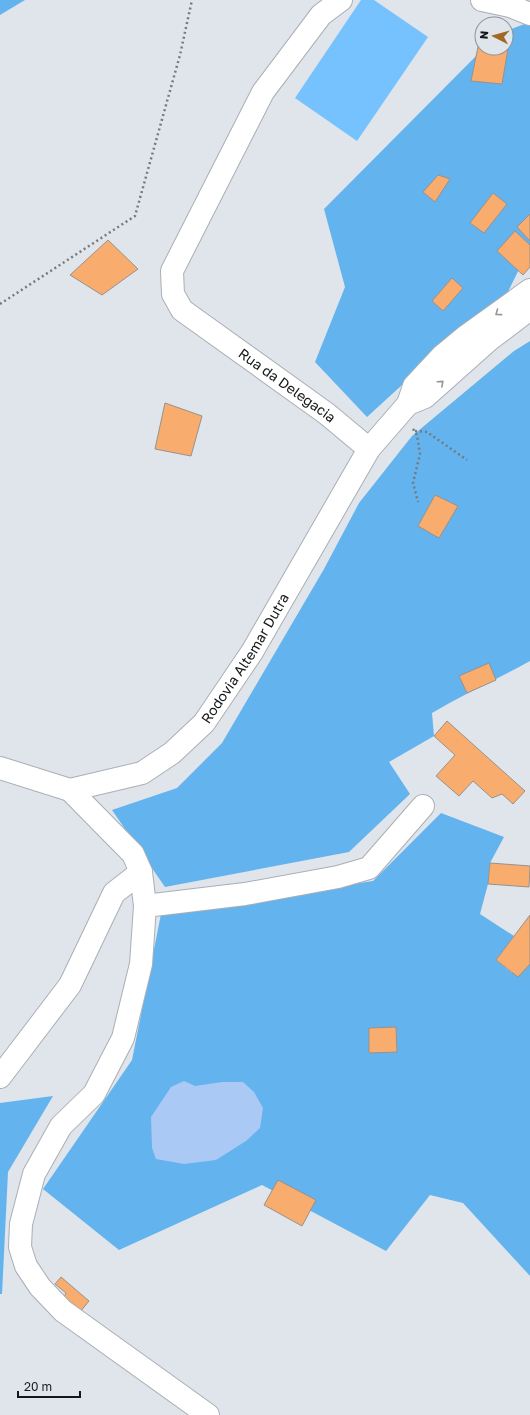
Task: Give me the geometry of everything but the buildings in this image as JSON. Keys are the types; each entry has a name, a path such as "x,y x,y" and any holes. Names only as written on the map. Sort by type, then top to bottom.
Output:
{"street":[{"name":"Rua da Delegacia","path":"341,0 320,14 263,92 172,271 172,294 182,310 327,414 369,449"},
{"path":"482,0 510,6 530,14"},
{"path":"404,408 414,386 442,356 465,337 530,290"},
{"path":"404,408 425,398 489,340 530,309"},
{"name":"Rodovia Altemar Dutra","path":"0,768 70,790 142,774 172,753 204,723 252,652 369,449 404,408"},
{"path":"70,790 133,854 141,872 144,906 140,964 123,1038 94,1094 61,1126 34,1174 21,1224 20,1247 26,1266 40,1287 63,1311 208,1415"},
{"path":"144,906 245,894 338,877 369,868 423,806"},
{"path":"0,1077 70,985 114,893 141,872"}],"path":[{"path":"0,304 135,216 180,55 192,0"},
{"path":"404,408 417,435 420,454 413,483 418,502"},
{"path":"414,431 427,432 467,460"}],"shaded area":[{"path":"0,0 25,0 0,15"},
{"path":"361,0 374,0 428,37 357,141 295,98"},
{"path":"527,23 530,25 530,247 504,300 402,385 367,417 315,362 345,287 324,209 476,56 514,56 514,28"},
{"path":"530,341 530,661 432,713 434,736 389,762 410,794 349,852 165,887 112,810 177,788 222,743 324,569 359,503 412,436 514,351"},
{"path":"441,813 504,837 490,863 488,884 480,914 514,936 496,960 512,973 530,960 530,1276 463,1203 430,1195 386,1251 262,1185 119,1250 43,1189 132,1060 163,904 293,893 373,881"},
{"path":"184,1081 195,1086 222,1082 243,1082 254,1092 263,1108 260,1128 246,1141 216,1160 184,1164 156,1159 152,1148 151,1117 171,1087"},
{"path":"53,1096 8,1172 2,1294 0,1294 0,1103"}]}
